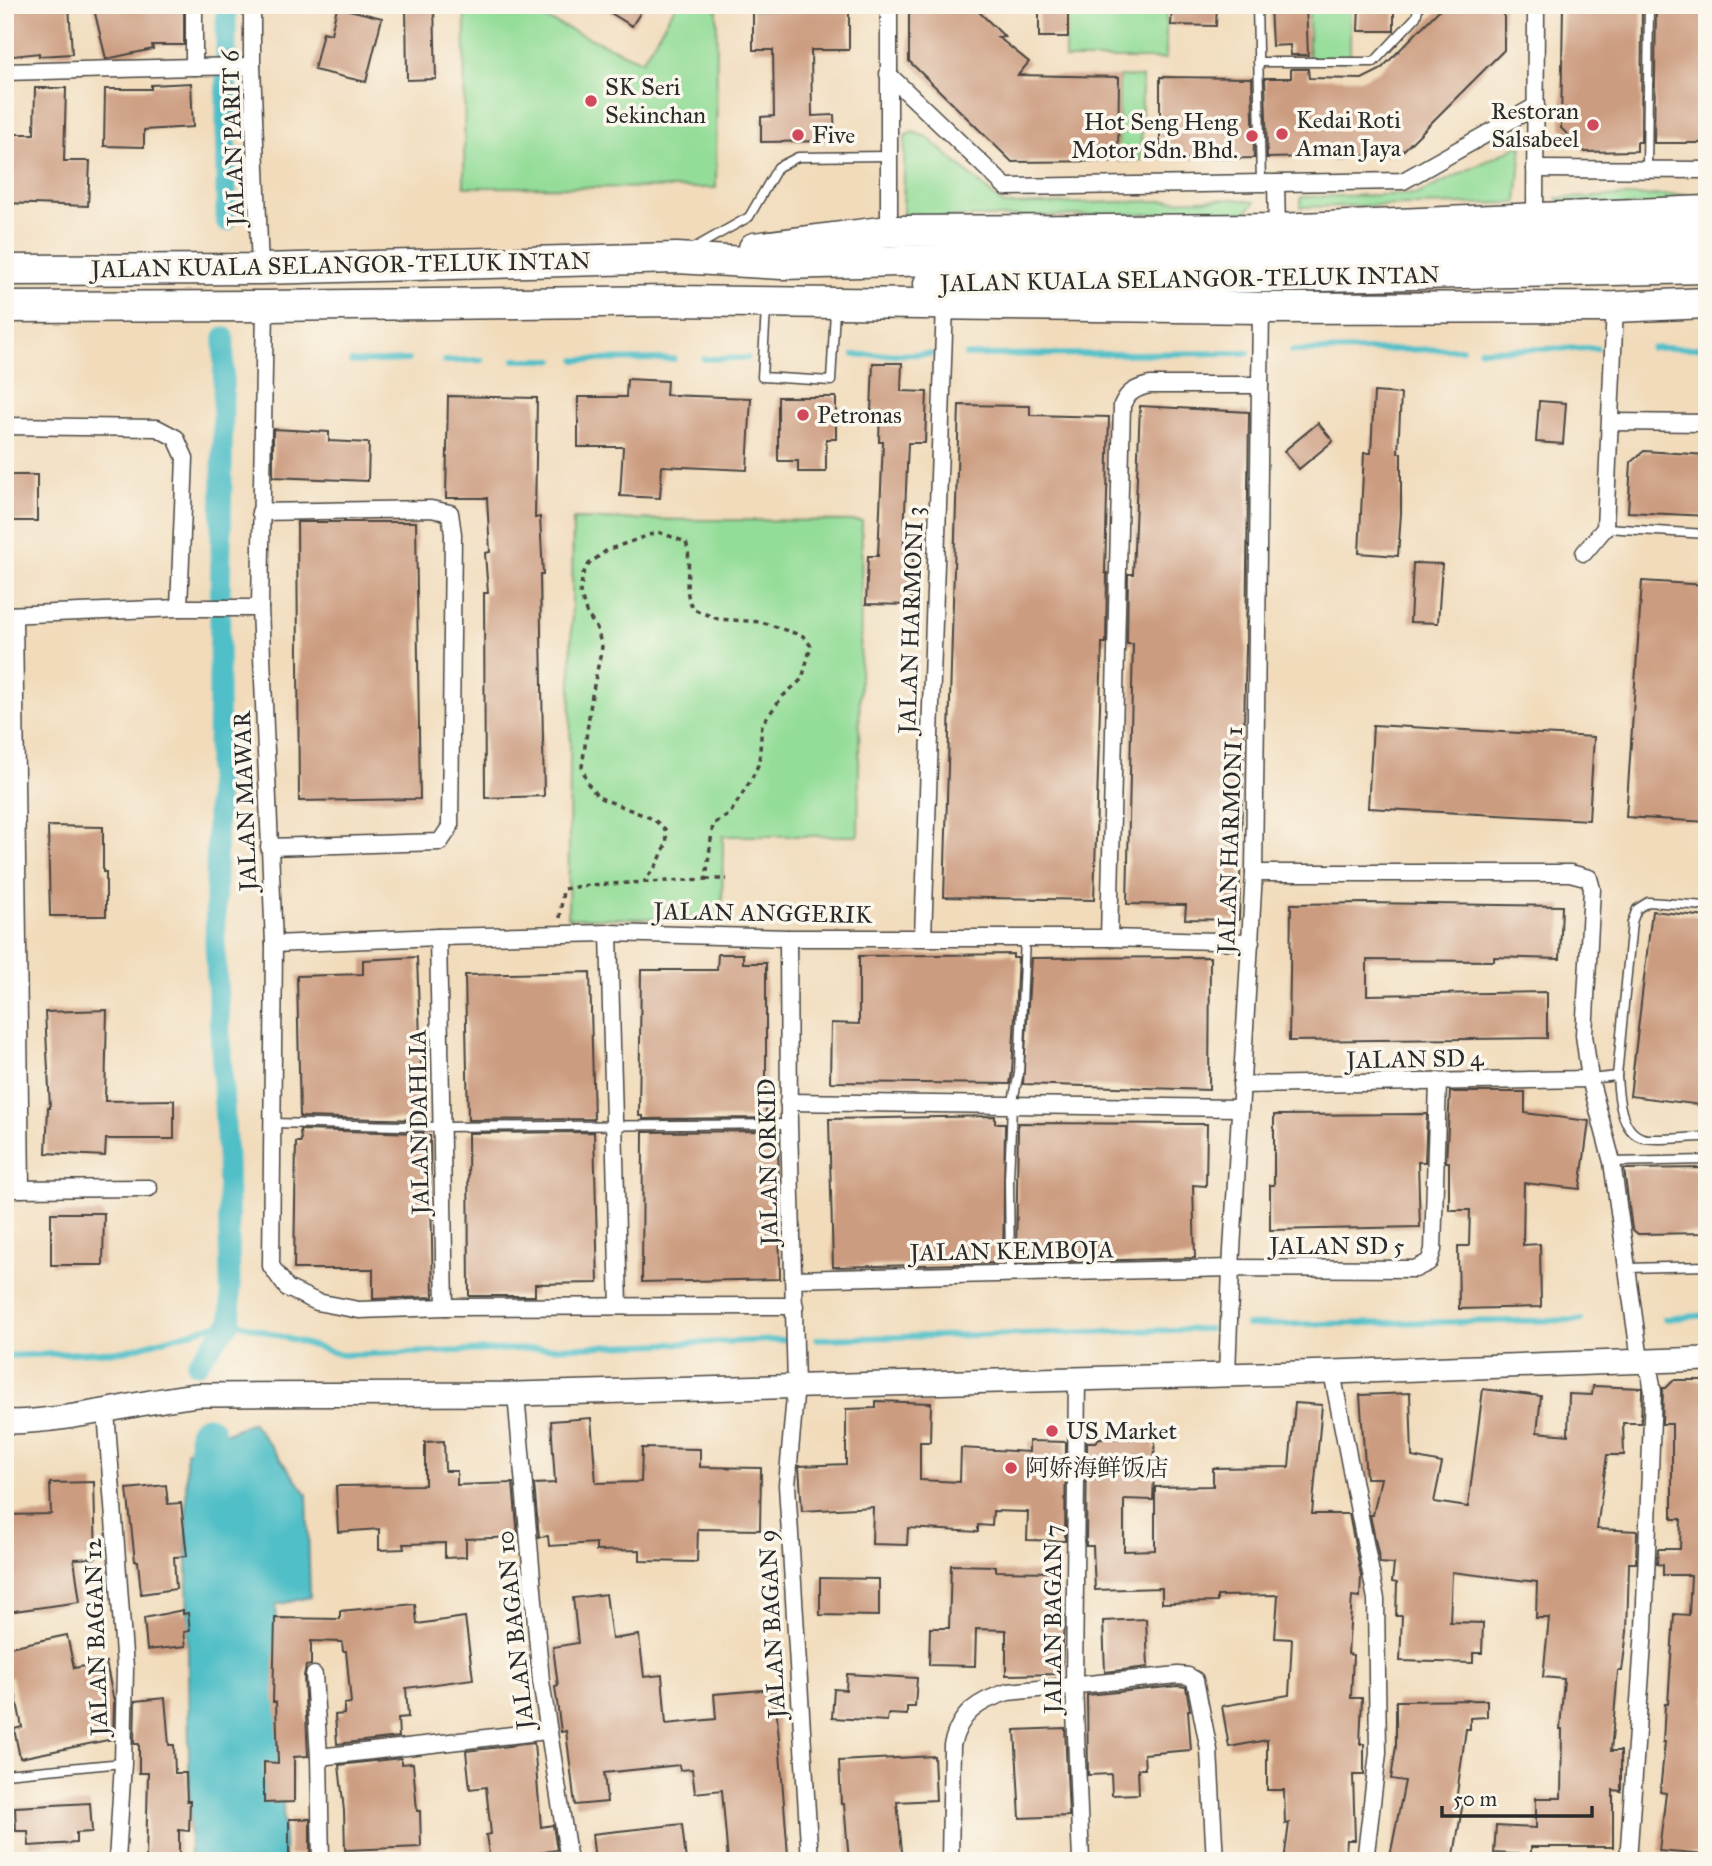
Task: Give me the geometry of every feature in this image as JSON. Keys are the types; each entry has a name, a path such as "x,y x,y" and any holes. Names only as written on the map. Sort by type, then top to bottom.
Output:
{"highway":[{"name":"JALAN KUALA SELANGOR-TELUK INTAN","path":"677,258 888,231 1277,229 1535,216 1707,211"},
{"name":"JALAN KUALA SELANGOR-TELUK INTAN","path":"5,270 260,269 677,258 782,264 1707,240"},
{"name":"JALAN KUALA SELANGOR-TELUK INTAN","path":"5,307 674,301 836,304 952,294 1707,268"},
{"name":"JALAN KUALA SELANGOR-TELUK INTAN","path":"674,301 782,285 1261,308 1615,307 1707,303"}],"street":[{"path":"194,5 202,67"},
{"name":"JALAN PARIT 6","path":"252,5 247,66 260,269"},
{"path":"888,231 889,5"},
{"path":"1535,216 1536,5"},
{"path":"5,72 247,66"},
{"path":"888,74 1006,187 1403,181 1536,106"},
{"path":"1535,169 1707,170"},
{"path":"1268,183 1277,229"},
{"name":"JALAN HARMONI 3","path":"923,937 952,294"},
{"name":"JALAN MAWAR","path":"265,306 260,608 274,944 271,1266 288,1288 317,1302 359,1310 445,1307"},
{"path":"1584,553 1605,528 1615,307"},
{"name":"JALAN HARMONI 1","path":"1227,1374 1254,873 1261,308"},
{"path":"1109,938 1122,405 1126,395 1150,385 1260,385"},
{"path":"1611,422 1707,424"},
{"path":"5,426 135,426 157,428 176,438 185,458 185,608"},
{"path":"260,512 431,509 450,513 453,534 450,827 440,842 269,847"},
{"path":"149,1188 13,1189 9,615 260,608"},
{"path":"1254,873 1570,873 1589,878 1592,888 1584,1035 1590,1079 1612,1163 1640,1360 1650,1374 1653,1392 1644,1629 1628,1861"},
{"path":"609,933 619,1306"},
{"name":"JALAN ANGGERIK","path":"274,944 609,933 788,938 1109,938 1251,942"},
{"name":"JALAN DAHLIA","path":"438,937 445,1307"},
{"name":"JALAN ORKID","path":"788,938 789,1124 796,1385"},
{"name":"JALAN SD 4","path":"1241,1085 1590,1079"},
{"name":"JALAN SD 5","path":"1231,1269 1415,1269 1429,1262 1433,1250 1438,1081"},
{"path":"789,1102 1240,1108"},
{"name":"JALAN KEMBOJA","path":"793,1279 1231,1269"},
{"path":"445,1307 795,1306"},
{"path":"5,1422 33,1422 106,1411 151,1400 198,1395 516,1394 1707,1359"},
{"path":"1332,1372 1376,1599 1378,1753 1365,1861"},
{"name":"JALAN BAGAN 7","path":"1077,1377 1074,1684 1081,1861"},
{"name":"JALAN BAGAN 9","path":"796,1385 787,1485 810,1861"},
{"name":"JALAN BAGAN 10","path":"516,1394 547,1731 569,1861"},
{"name":"JALAN BAGAN 12","path":"106,1411 125,1668 117,1861"},
{"path":"314,1675 321,1861"},
{"path":"950,1861 952,1745 956,1727 970,1711 988,1698 1008,1692 1178,1675 1195,1680 1209,1750 1215,1861"},
{"path":"319,1757 547,1731"}],"lane":[{"path":"1257,5 1258,62 1268,183"},
{"path":"1258,62 1374,62 1416,17 1419,5"},
{"path":"1647,169 1649,5"},
{"path":"677,258 749,217 778,167 798,157 888,156"},
{"path":"766,304 762,377 831,381 836,304"},
{"path":"1605,528 1707,534"},
{"path":"1707,906 1648,902 1637,909 1632,922 1617,1076 1618,1098 1626,1120 1632,1130 1642,1138 1703,1137 1707,1133"},
{"path":"1010,1274 1009,1179 1012,1105 1019,1073 1025,938"},
{"path":"1590,1079 1617,1076"},
{"path":"273,1123 442,1127 789,1124"},
{"path":"1612,1163 1707,1160"},
{"path":"1628,1268 1707,1266"},
{"path":"5,1774 123,1763"}],"path":[{"path":"643,882 658,863 667,842 665,829 653,819 598,797 588,784 582,767 602,647 580,592 583,574 589,564 607,550 658,531 686,542 691,556 687,597 693,609 718,619 761,622 803,636 811,646 802,679 783,696 762,724 758,763 751,780 729,815 713,824 706,879"},
{"path":"559,934 563,889 727,878"}],"green space":[{"name":"SK Seri Sekinchan","path":"465,5 514,5 642,61 676,5 717,5 716,188 464,187"},
{"path":"753,5 849,5 849,11 753,11"},
{"path":"1065,5 1166,5 1166,59 1065,59"},
{"path":"1309,5 1350,5 1350,61 1309,61"},
{"path":"1119,77 1142,77 1141,160 1118,161"},
{"path":"913,132 927,137 1004,205 1235,199 1255,202 1246,212 903,217 905,136"},
{"path":"1522,144 1517,203 1301,207 1301,197 1418,194"},
{"path":"1707,194 1707,204 1565,208 1557,198"},
{"path":"573,519 862,521 858,836 723,836 722,919 568,918"}],"water":[{"path":"252,1422 307,1494 310,1597 276,1605 285,1861 190,1861 186,1451"}],"building":[{"path":"5,5 69,5 72,54 39,56 39,53 5,57"},
{"path":"93,5 184,5 184,45 152,45 153,49 106,59"},
{"path":"406,5 434,5 436,79 407,80"},
{"path":"598,5 645,5 632,26"},
{"path":"909,5 972,5 1005,37 998,37 1029,62 1018,75 1119,77 1118,161 1012,162 909,61"},
{"path":"1039,5 1068,5 1068,37 1039,37"},
{"path":"1172,5 1217,5 1216,26 1171,25"},
{"path":"1270,5 1306,5 1308,55 1291,55 1290,45 1272,46"},
{"path":"1359,5 1394,5 1394,31 1358,31"},
{"path":"1444,5 1504,5 1504,50 1399,155 1267,158 1265,78 1291,78 1291,69 1308,69 1309,78 1362,79 1380,70"},
{"path":"1563,5 1642,5 1641,142 1637,142 1637,151 1585,152 1561,128"},
{"path":"1656,5 1707,5 1707,143 1654,143"},
{"path":"337,7 382,18 366,82 314,70 323,32 331,34"},
{"path":"753,11 849,11 849,50 811,50 812,116 834,115 835,141 761,142 761,117 774,116 773,50 753,50"},
{"path":"1160,77 1252,78 1254,158 1160,160"},
{"path":"191,83 193,127 144,130 144,147 104,146 105,89 151,89 151,85"},
{"path":"35,88 66,88 64,161 90,161 88,206 5,203 5,134 34,134"},
{"path":"873,363 902,363 901,391 927,392 925,443 908,443 903,557 913,558 911,605 866,604 868,556 878,556 883,442 879,442 880,411 871,411"},
{"path":"627,379 667,381 666,395 751,398 747,470 662,466 660,498 620,496 623,447 578,447 578,397 626,397"},
{"path":"1374,392 1401,394 1398,453 1401,453 1401,513 1398,556 1359,553 1364,453 1371,453"},
{"path":"448,396 537,398 535,518 540,517 543,575 540,575 544,796 485,798 484,593 488,593 485,553 490,552 487,498 446,498"},
{"path":"778,397 836,397 836,439 826,439 826,472 798,472 798,461 778,461"},
{"path":"1539,401 1566,403 1563,444 1536,442"},
{"path":"959,405 1030,406 1030,415 1109,417 1106,643 1102,643 1094,900 944,897"},
{"path":"1140,406 1249,412 1239,920 1185,919 1186,905 1127,904 1133,644 1127,644 1128,574 1133,574"},
{"path":"1318,423 1333,441 1299,469 1284,451"},
{"path":"273,429 329,432 329,441 369,443 368,481 273,477"},
{"path":"1644,451 1707,455 1707,516 1628,512 1631,462"},
{"path":"5,475 37,475 37,521 5,521"},
{"path":"297,522 416,522 420,799 299,801"},
{"path":"1413,563 1442,564 1438,623 1410,622"},
{"path":"1642,581 1707,585 1707,822 1626,817"},
{"path":"1373,725 1594,737 1589,820 1368,808"},
{"path":"48,826 103,827 106,916 50,916"},
{"path":"1291,904 1562,906 1560,959 1494,957 1494,961 1367,960 1367,995 1547,992 1547,1038 1289,1041"},
{"path":"1652,911 1707,917 1707,1053 1701,1105 1630,1096"},
{"path":"718,954 743,954 743,963 766,963 766,1118 643,1119 643,1116 639,1116 641,970 717,970"},
{"path":"1013,954 1013,958 1018,958 1010,1084 830,1082 831,1023 859,1024 859,956"},
{"path":"417,957 423,1120 300,1117 297,976 363,974 363,960"},
{"path":"1210,957 1209,1090 1023,1084 1031,958"},
{"path":"590,972 594,1119 468,1120 465,975"},
{"path":"107,1010 105,1101 174,1100 174,1139 106,1139 105,1156 46,1153 50,1108 45,1012"},
{"path":"1450,1092 1525,1092 1525,1113 1589,1121 1580,1189 1524,1183 1523,1245 1540,1244 1541,1307 1459,1309 1458,1246 1469,1246 1470,1210 1449,1210 1449,1162 1446,1162"},
{"path":"1427,1114 1425,1162 1418,1162 1420,1227 1270,1230 1270,1185 1274,1185 1274,1115"},
{"path":"995,1116 995,1123 1005,1123 1003,1263 833,1267 829,1119"},
{"path":"1018,1123 1207,1124 1206,1186 1193,1185 1195,1258 1016,1263"},
{"path":"300,1130 423,1133 423,1136 430,1136 433,1297 373,1299 373,1269 294,1269 296,1142 301,1142"},
{"path":"778,1131 780,1279 642,1282 643,1132"},
{"path":"594,1132 598,1283 535,1284 535,1296 469,1296 468,1133"},
{"path":"1707,1168 1707,1233 1638,1234 1632,1229 1624,1169"},
{"path":"51,1213 104,1213 103,1265 51,1265"},
{"path":"1674,1380 1707,1380 1705,1855 1659,1851 1666,1793 1660,1792 1674,1614 1689,1615 1691,1575 1663,1575 1663,1565 1657,1564 1658,1549 1680,1549 1681,1519 1672,1519 1672,1424 1662,1424 1663,1388"},
{"path":"1593,1386 1642,1388 1641,1423 1623,1423 1624,1455 1607,1455 1597,1529 1637,1531 1636,1563 1629,1563 1627,1632 1622,1671 1618,1671 1611,1751 1621,1751 1621,1791 1613,1790 1613,1847 1531,1847 1531,1855 1494,1853 1496,1826 1536,1828 1536,1798 1561,1798 1560,1729 1564,1679 1543,1677 1549,1618 1536,1618 1537,1582 1452,1572 1450,1622 1483,1623 1482,1653 1473,1653 1473,1663 1400,1661 1402,1616 1396,1616 1397,1583 1392,1582 1394,1564 1380,1563 1370,1515 1373,1515 1381,1478 1366,1478 1360,1395 1410,1393 1412,1457 1442,1463 1434,1502 1468,1507 1483,1389 1541,1396 1537,1432 1568,1435 1569,1394 1592,1395"},
{"path":"876,1401 931,1403 930,1442 920,1442 920,1480 960,1482 961,1448 1029,1452 1029,1441 1066,1442 1065,1541 1027,1540 1028,1512 993,1511 992,1526 978,1525 978,1532 908,1528 907,1545 872,1544 873,1507 802,1511 799,1466 846,1464 846,1409 876,1408"},
{"path":"1295,1403 1322,1405 1312,1514 1349,1514 1361,1576 1360,1597 1352,1596 1348,1654 1353,1655 1351,1698 1362,1698 1360,1744 1364,1744 1364,1775 1353,1775 1355,1840 1347,1840 1345,1861 1284,1861 1289,1823 1285,1824 1284,1790 1267,1790 1267,1740 1229,1747 1222,1706 1289,1695 1292,1639 1275,1638 1278,1595 1217,1596 1217,1602 1162,1603 1162,1588 1095,1590 1093,1546 1086,1546 1087,1442 1097,1442 1098,1438 1155,1439 1153,1500 1124,1499 1124,1551 1155,1550 1155,1487 1213,1486 1213,1468 1289,1467"},
{"path":"591,1418 596,1483 641,1482 642,1448 700,1449 700,1467 761,1468 760,1530 698,1529 697,1562 640,1561 640,1550 596,1551 596,1543 549,1546 548,1536 539,1537 534,1484 555,1483 551,1421"},
{"path":"444,1441 445,1471 457,1471 457,1485 513,1483 518,1537 466,1539 466,1557 445,1558 445,1543 403,1544 404,1549 379,1550 379,1529 338,1532 336,1486 425,1485 425,1442"},
{"path":"94,1482 96,1558 74,1559 80,1602 7,1612 5,1515 51,1514 50,1483"},
{"path":"166,1485 168,1504 181,1503 187,1556 174,1557 176,1589 141,1594 127,1489"},
{"path":"951,1565 996,1566 996,1571 1053,1572 1052,1615 1064,1615 1062,1674 1006,1675 1006,1630 976,1629 975,1666 929,1665 930,1628 949,1628"},
{"path":"820,1578 879,1579 879,1616 820,1615"},
{"path":"606,1594 612,1639 639,1635 644,1677 662,1675 666,1724 716,1719 714,1694 775,1689 788,1855 728,1861 722,1790 695,1793 692,1769 680,1770 679,1765 604,1773 607,1802 575,1805 566,1731 561,1732 553,1647 578,1643 573,1598"},
{"path":"415,1604 417,1624 465,1617 473,1679 406,1688 408,1717 398,1718 399,1737 337,1744 335,1715 344,1714 344,1704 351,1703 346,1651 343,1651 342,1642 311,1641 311,1665 306,1666 304,1676 308,1756 294,1757 294,1802 264,1803 264,1762 278,1763 276,1702 273,1702 275,1618 340,1619 340,1611"},
{"path":"183,1610 183,1614 188,1613 190,1631 184,1632 186,1646 147,1650 144,1618"},
{"path":"1146,1619 1148,1667 1105,1672 1103,1621"},
{"path":"67,1635 74,1668 106,1662 114,1702 113,1739 20,1758 14,1729 22,1727 12,1677 5,1678 5,1648"},
{"path":"847,1674 917,1678 915,1707 907,1707 907,1715 888,1714 887,1721 832,1718 834,1689 846,1690"},
{"path":"1186,1687 1190,1710 1191,1750 1144,1754 1145,1769 1138,1769 1139,1794 1112,1795 1111,1774 1088,1775 1087,1695"},
{"path":"165,1698 169,1745 174,1745 175,1773 186,1773 187,1801 190,1801 189,1831 179,1830 179,1861 146,1860 148,1773 139,1773 139,1744 134,1744 135,1701"},
{"path":"1487,1700 1487,1717 1470,1718 1470,1729 1466,1729 1456,1801 1463,1802 1453,1861 1389,1861 1405,1781 1391,1779 1396,1746 1396,1701"},
{"path":"1065,1728 1069,1816 1020,1818 1015,1730"},
{"path":"534,1743 541,1827 553,1825 557,1850 490,1860 486,1835 491,1834 486,1787 470,1789 466,1751"},
{"path":"934,1756 936,1800 897,1802 903,1861 849,1861 844,1804 841,1804 839,1761"},
{"path":"401,1758 401,1764 413,1763 417,1811 420,1811 421,1847 345,1850 339,1765"},
{"path":"90,1803 92,1832 76,1833 76,1843 29,1846 28,1831 16,1831 15,1807"},
{"path":"289,1819 310,1819 310,1855 289,1855"},
{"path":"682,1824 686,1861 595,1861 592,1834"}],"waterway":[{"path":"226,5 226,221"},
{"path":"197,1364 231,1321 227,1158 215,945 224,337"},
{"path":"1480,350 1597,348"},
{"path":"1652,348 1707,348"},
{"path":"1292,351 1462,349"},
{"path":"966,355 1248,353"},
{"path":"854,355 931,354"},
{"path":"704,359 747,358"},
{"path":"576,360 674,359"},
{"path":"351,362 408,360"},
{"path":"445,361 482,360"},
{"path":"515,360 553,360"},
{"path":"1665,1319 1707,1315"},
{"path":"1247,1325 1581,1320"},
{"path":"5,1356 124,1351 231,1321 342,1355 783,1340"},
{"path":"817,1339 1209,1329"},
{"path":"207,1434 208,1493"}],"place":[{"name":"SK Seri Sekinchan","path":"591,101"},
{"name":"Restoran Salsabeel","path":"1593,125"},
{"name":"Kedai Roti Aman Jaya","path":"1282,134"},
{"name":"Five","path":"798,135"},
{"name":"Hot Seng Heng Motor Sdn. Bhd.","path":"1252,136"},
{"name":"Petronas","path":"803,415"},
{"name":"US Market","path":"1052,1431"},
{"name":"阿娇海鲜饭店","path":"1011,1468"}]}
